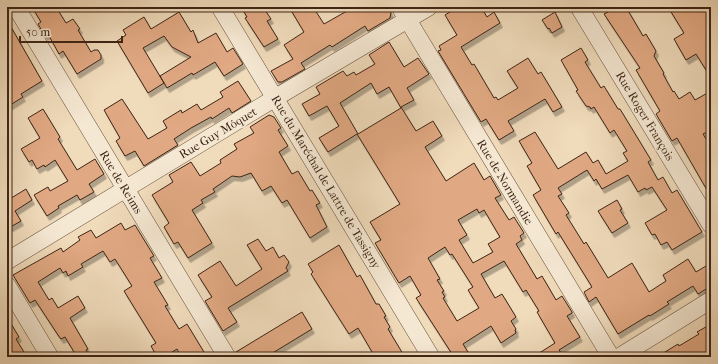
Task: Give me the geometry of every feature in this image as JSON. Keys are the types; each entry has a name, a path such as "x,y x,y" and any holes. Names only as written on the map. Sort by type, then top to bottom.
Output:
{"street":[{"name":"Rue de Reims","path":"16,7 226,357"},
{"name":"Rue du Maréchal de Lattre de Tassigny","path":"220,7 431,357"},
{"name":"Rue Guy Môquet","path":"7,261 275,98 403,13 429,7"},
{"name":"Rue Roger François","path":"580,7 711,226"},
{"name":"Rue de Normandie","path":"403,13 611,357"},
{"path":"7,285 50,357"},
{"path":"619,357 711,300"}],"building":[{"path":"32,7 56,7 66,23 73,19 80,29 78,30 91,52 98,50 101,55 101,59 77,74 63,51 59,54 48,34 45,36 38,24 41,22"},
{"path":"241,7 263,7 271,19 267,21 278,39 264,47 245,18 247,17"},
{"path":"289,7 313,7 324,24 354,7 388,7 391,13 390,18 368,31 365,26 332,47 330,45 301,63 305,69 282,82 278,82 271,71 293,59 284,45 304,32"},
{"path":"458,7 481,7 487,17 494,12 500,23 461,47 472,65 474,64 494,98 496,97 498,100 518,88 507,71 528,58 538,74 541,72 562,107 553,112 545,99 508,121 514,131 499,140 486,119 481,122 438,51 441,50 439,46 457,35 445,15"},
{"path":"605,7 626,7 643,36 646,34 656,51 654,56 673,92 674,91 679,99 690,92 695,100 711,91 711,130 703,134 711,147 711,197 677,138 672,141 656,114 660,111 636,70 640,68 604,14 608,12"},
{"path":"668,7 711,7 711,78 696,54 686,60 674,39 684,33"},
{"path":"179,12 191,32 193,30 198,43 216,33 227,52 233,48 243,64 224,76 215,62 193,75 192,73 167,88 160,76 191,57 172,47 164,36 143,48 164,83 148,93 117,41 126,35 123,30 144,17 151,29"},
{"path":"555,12 562,27 552,33 542,20"},
{"path":"7,20 42,81 21,94 23,97 7,107"},
{"path":"389,42 404,67 418,58 429,74 407,88 414,100 401,107 416,131 433,121 442,136 425,147 446,181 474,163 484,180 490,176 501,195 495,198 509,220 514,217 524,233 520,236 522,240 516,244 537,279 542,276 556,300 562,296 572,312 567,316 580,337 559,350 564,357 533,357 555,343 537,312 539,311 526,290 523,292 504,261 481,274 495,298 502,294 516,317 511,321 516,329 516,333 501,343 491,326 463,344 471,357 454,357 416,298 421,295 410,276 399,283 375,243 381,240 370,222 400,204 357,134 328,152 319,138 339,126 327,106 309,116 302,104 320,94 316,87 343,71 347,76 354,72 356,75 375,64 369,55","holes":["371,83 377,94 389,87 401,108 358,134 340,103","477,209 479,213 484,210 500,237 488,244 493,252 473,263 459,240 467,235 458,220","445,247 450,255 452,254 473,287 468,290 479,308 457,321 443,298 445,297 442,292 444,291 437,280 440,279 428,258"]},
{"path":"581,48 588,60 585,62 601,88 604,86 618,109 620,109 651,160 648,162 658,180 663,177 672,193 677,190 702,232 672,250 667,242 661,245 655,234 652,235 645,223 667,210 652,187 646,190 645,188 638,192 628,175 602,189 596,179 594,181 587,170 558,188 562,194 558,196 569,213 566,215 584,244 586,242 608,278 632,263 649,292 666,281 663,275 688,259 696,272 711,263 711,286 698,294 693,286 667,302 669,304 618,334 596,297 589,302 584,292 592,287 558,232 556,234 533,195 541,190 527,166 532,163 519,141 535,132 558,169 586,152 593,163 598,160 606,174 628,161 623,153 627,151 614,130 610,133 594,107 591,109 590,107 586,106 576,91 578,90 561,60"},
{"path":"238,81 251,101 232,113 229,108 212,119 211,117 191,128 174,139 178,145 144,166 135,151 125,156 116,141 120,138 104,110 122,99 148,139 167,128 163,121 181,110 182,113 197,104 201,110 223,97 220,92"},
{"path":"43,109 60,137 58,139 77,170 95,159 104,174 89,184 94,192 80,200 77,195 58,206 59,208 47,216 34,195 48,187 50,191 68,181 55,160 45,167 44,165 37,169 32,160 29,162 21,149 40,138 28,118"},
{"path":"269,115 274,117 281,128 278,130 288,146 279,152 292,174 298,171 310,191 312,190 320,203 316,205 327,227 310,238 287,200 282,203 271,186 262,191 251,173 240,177 232,176 213,189 215,192 201,200 203,203 192,210 212,243 188,258 178,242 174,244 164,227 169,223 152,195 173,182 169,175 191,162 200,176 221,163 220,160 237,149 234,144 254,133 250,127"},
{"path":"26,189 32,200 15,211 21,221 7,229 7,199 8,200"},
{"path":"617,200 622,209 620,210 628,223 612,233 598,211"},
{"path":"121,223 125,230 135,225 154,256 150,258 162,278 154,282 168,305 165,306 179,329 187,324 207,357 181,357 177,349 164,357 157,357 151,346 156,343 124,291 132,286 115,259 110,262 103,251 81,264 83,267 68,276 66,271 63,273 60,268 38,282 49,300 52,298 58,308 78,296 85,308 70,318 88,349 86,350 90,357 77,357 65,337 61,339 58,335 35,300 30,303 13,275 61,248 63,252 80,240 78,237 91,230 96,238"},
{"path":"258,239 266,251 273,247 279,258 284,255 289,262 286,268 288,271 228,308 237,322 223,331 205,301 212,297 198,275 220,261 236,286 262,269 247,245"},
{"path":"339,245 357,277 360,275 376,304 379,304 390,327 388,329 403,354 395,357 375,357 358,328 349,334 311,274 313,272 308,264"},
{"path":"302,312 312,329 266,357 237,357 236,352"},
{"path":"7,317 19,337 16,339 27,357 7,357"},
{"path":"711,324 711,354 707,357 657,357 678,344 679,346 699,334 697,332"}]}
